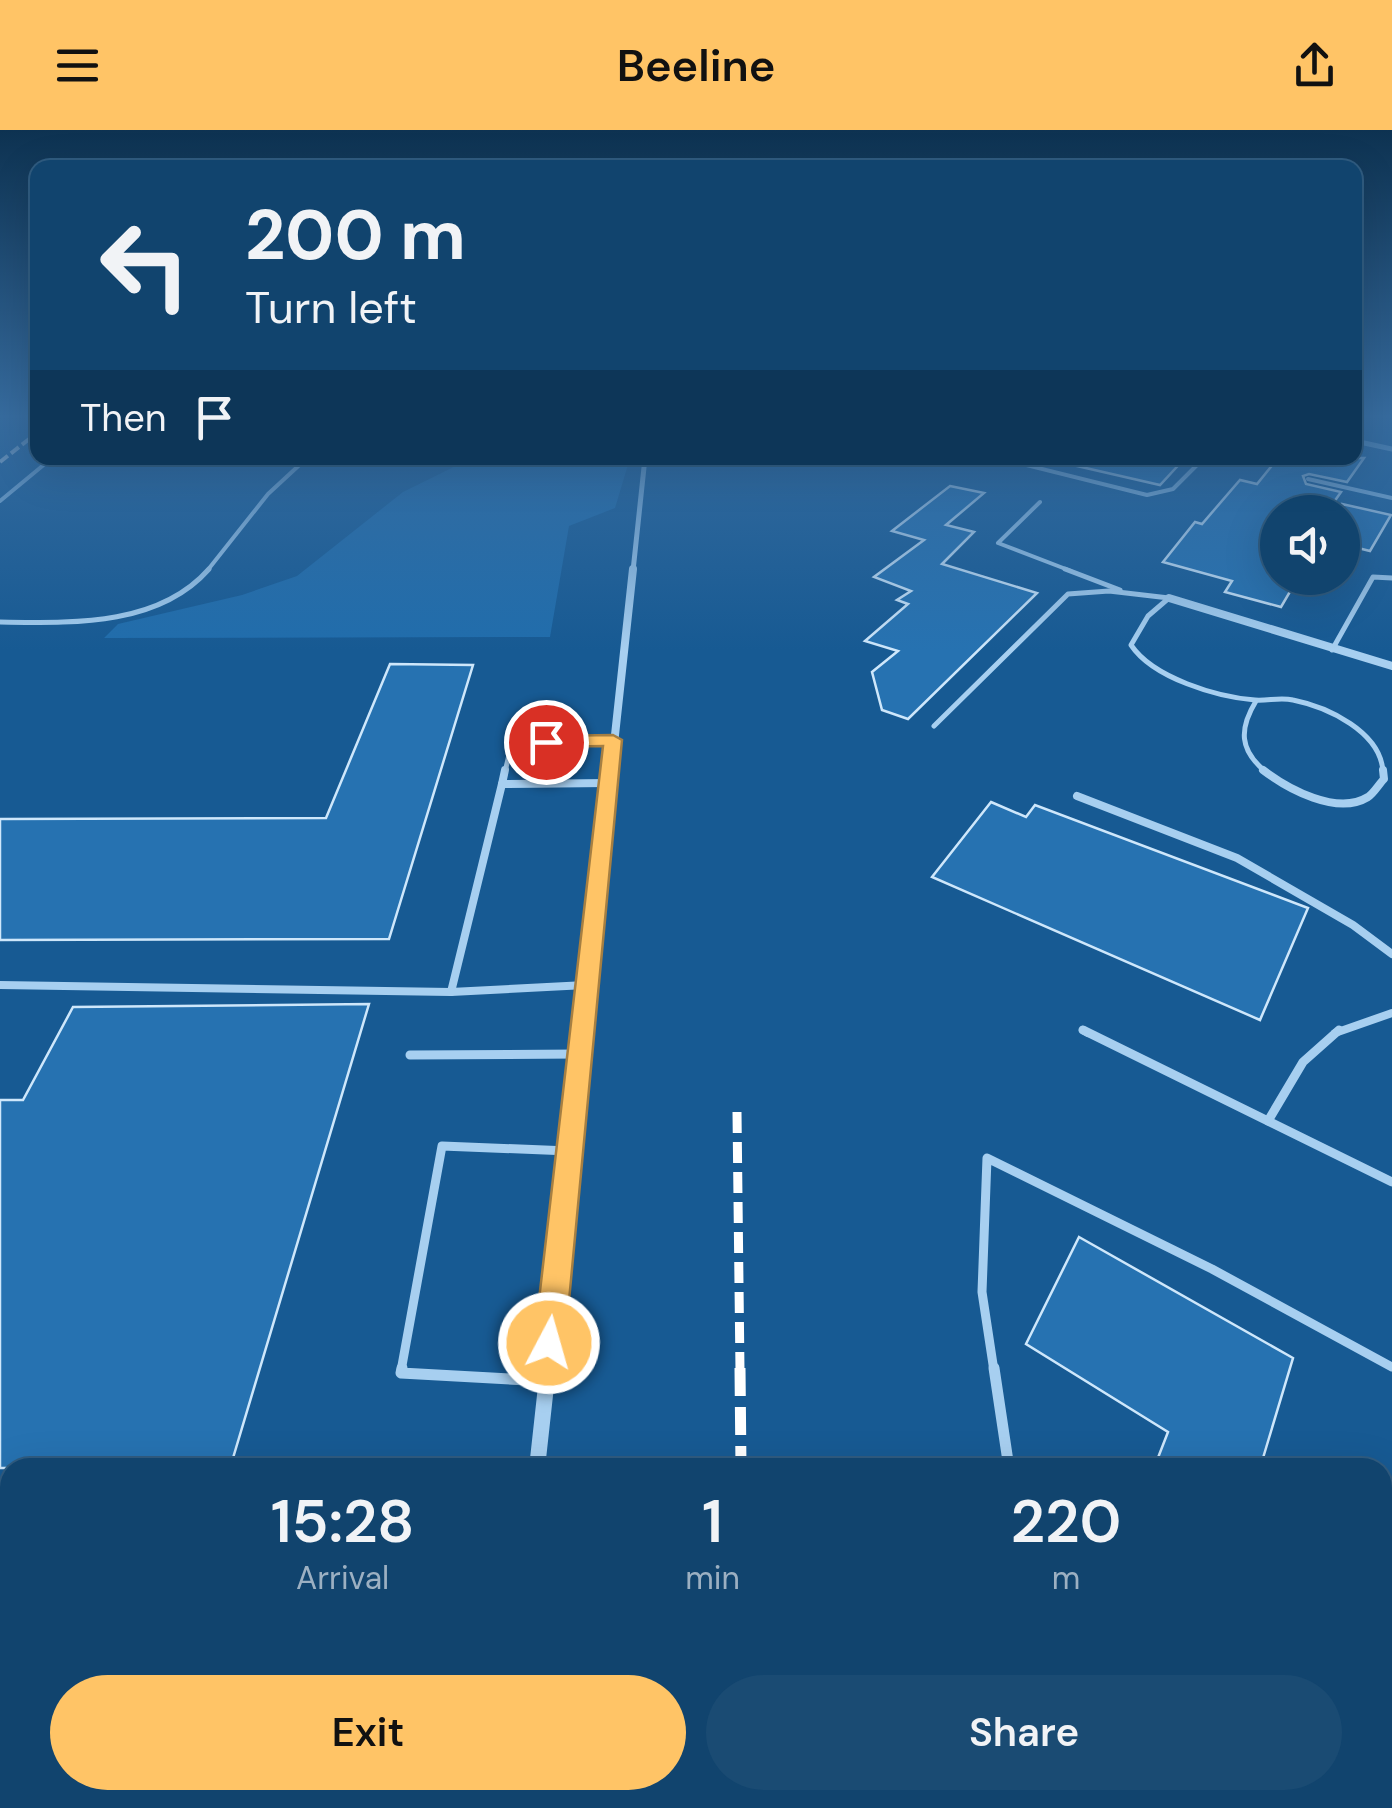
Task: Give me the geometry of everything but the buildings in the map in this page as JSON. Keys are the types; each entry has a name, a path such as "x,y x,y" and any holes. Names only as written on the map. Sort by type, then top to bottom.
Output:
{"street":[{"path":"538,1458 641,493"},
{"path":"1168,598 1392,666"}],"lane":[{"path":"0,622 78,623 110,618 176,598 195,584 268,493"},
{"path":"1140,493 1168,493"},
{"path":"1040,502 998,543 1129,594"},
{"path":"1332,650 1372,577 1392,578"},
{"path":"934,726 1068,594 1083,591 1168,598"},
{"path":"1168,598 1133,636 1130,645 1137,658 1154,669 1256,701 1282,697 1311,704 1353,726 1382,757 1384,778 1367,797 1330,803 1278,782 1262,770 1242,742 1242,724 1256,701"},
{"path":"452,992 512,742 613,740"},
{"path":"502,784 608,784"},
{"path":"1077,796 1237,858 1353,925 1392,954"},
{"path":"0,984 452,992 586,985"},
{"path":"1268,1121 1310,1048 1350,1022 1392,1014"},
{"path":"1083,1030 1392,1182"},
{"path":"410,1055 579,1054"},
{"path":"545,1382 401,1373 442,1146 569,1150"},
{"path":"1008,1458 982,1292 987,1158 1212,1269 1392,1367"}],"shaded area":[{"path":"401,493 619,493 615,508 569,526 550,637 104,638 118,624 242,595 297,576"}],"railway":[{"path":"737,1112 740,1371"},
{"path":"740,1368 741,1458"}],"route":[{"path":"546,742 613,740 549,1343"}]}
